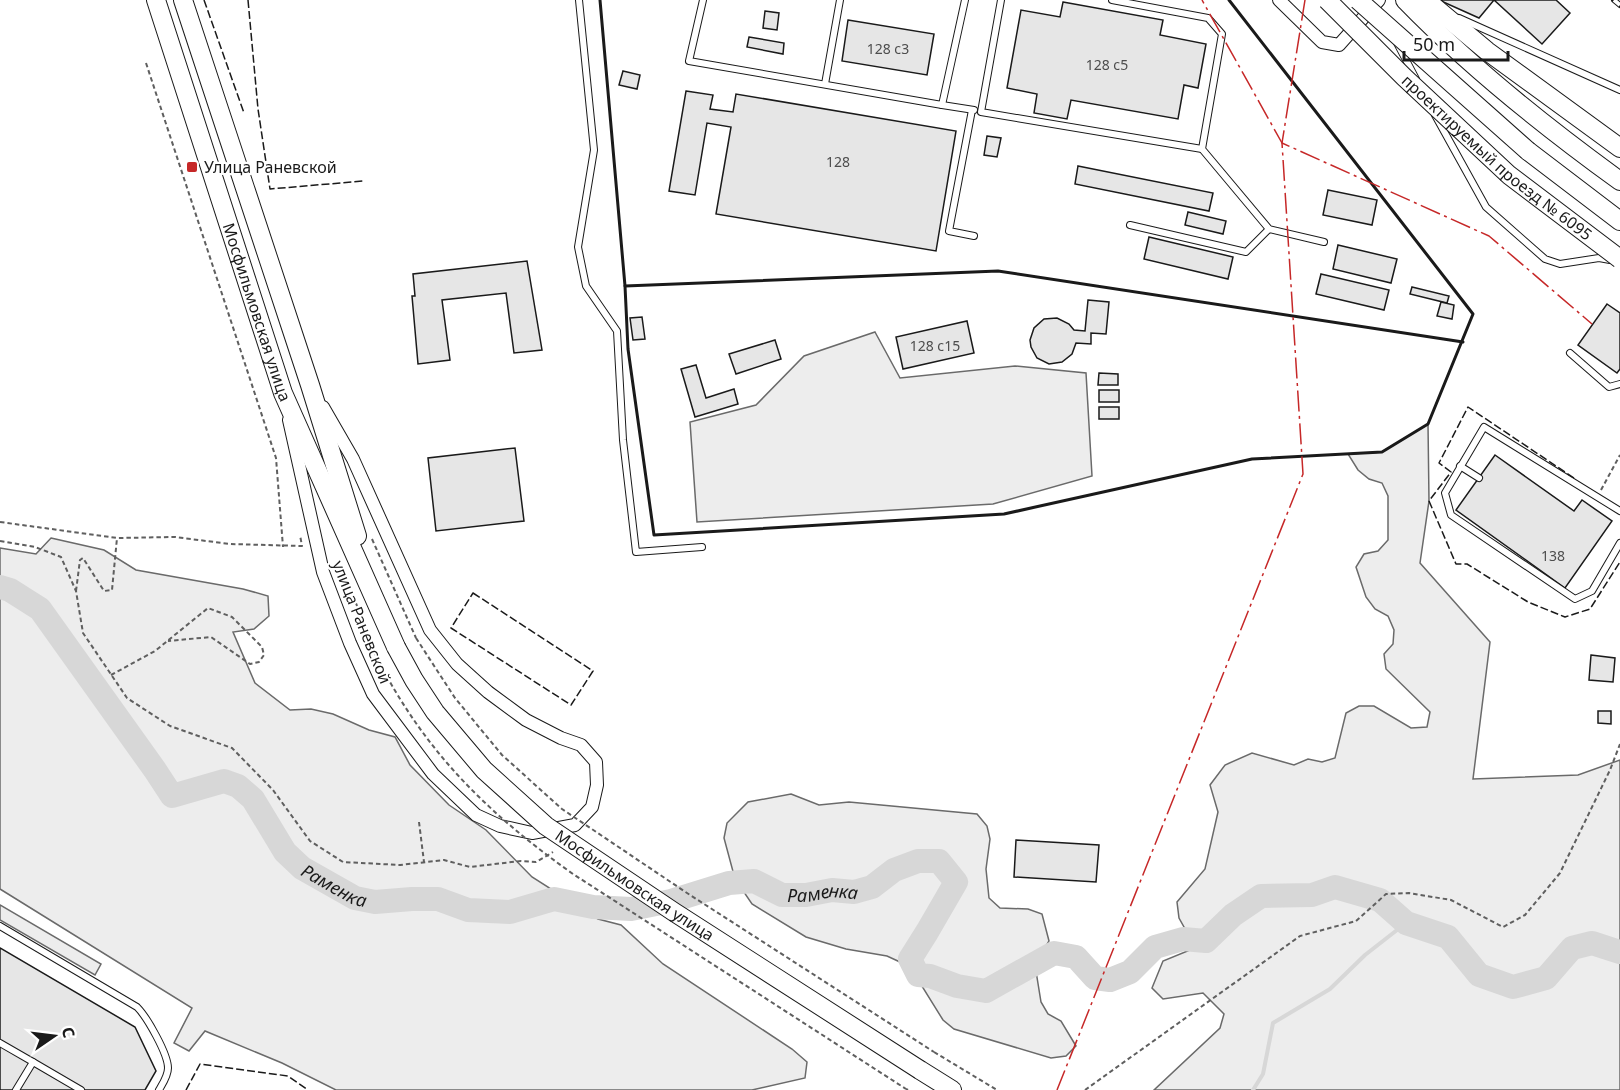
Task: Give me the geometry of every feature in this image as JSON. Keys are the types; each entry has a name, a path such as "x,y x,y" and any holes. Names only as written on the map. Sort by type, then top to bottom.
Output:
{"street":[{"name":"Мосфильмовская улица","path":"156,0 283,393 396,647 435,712 484,770 546,826 674,912 952,1090"},
{"name":"Мосфильмовская улица","path":"183,0 310,385 382,615"},
{"path":"1279,0 1322,42 1339,45 1371,1 1528,151 1620,221"},
{"name":"проектируемый проезд № 6095","path":"1327,0 1404,77 1509,176 1620,259"},
{"path":"1405,0 1548,128 1620,181"},
{"path":"1426,0 1487,51 1620,148"},
{"name":"улица Раневской","path":"283,393 323,572 350,643 373,694 433,774 477,815 500,826 532,833 575,825 592,807 597,785 596,762 581,745 561,738 526,720 488,692 457,664 430,630 353,459 310,385"}],"lane":[{"path":"579,0 594,150 578,247 586,286 617,331 623,440 636,552 702,547"},
{"path":"703,0 689,61 1202,149 1269,229 1324,242"},
{"path":"825,84 840,0"},
{"path":"942,105 965,0"},
{"path":"981,112 1001,0"},
{"path":"1112,0 1208,18 1222,34 1202,149"},
{"path":"1435,0 1464,21 1620,90"},
{"path":"1371,1 1486,207 1552,263 1568,264 1606,258 1620,267"},
{"path":"972,110 949,231 974,236"},
{"path":"1130,225 1246,252 1269,229"},
{"path":"1570,353 1609,387 1620,384"},
{"path":"1620,511 1484,427 1445,493 1451,515 1575,598 1592,591 1620,543"},
{"path":"1460,466 1479,478"},
{"path":"0,926 137,1007 144,1015 167,1063 167,1073 159,1090"},
{"path":"0,1043 81,1090"},
{"path":"16,1090 33,1062"}],"path":[{"path":"146,63 276,458 283,547"},
{"path":"1598,496 1620,456"},
{"path":"1615,465 1620,466"},
{"path":"0,522 117,538 176,537 230,544 283,547 302,546 300,535"},
{"path":"76,591 80,560 83,558 104,591 112,590 117,538"},
{"path":"372,540 416,638 455,698 502,755 562,809 687,893 997,1090"},
{"path":"0,541 35,547 61,557 76,591 83,633 128,698 170,726 232,748 273,790 310,841 343,862 400,865 444,860 470,867 521,861 536,862 553,852"},
{"path":"111,675 155,651 208,608 232,617 262,647 264,655 259,662 250,664 211,637 168,641"},
{"path":"1086,1090 1300,936 1356,921 1386,894 1409,893 1451,900 1503,927 1525,915 1560,873 1610,770 1620,744"},
{"path":"418,822 424,862"}],"shaded area":[{"path":"875,332 900,378 1015,366 1086,373 1092,476 993,504 697,522 690,422 756,405 804,356"},
{"path":"1428,424 1429,501 1420,563 1490,642 1473,779 1578,775 1620,760 1620,1090 1154,1090 1220,1028 1224,1014 1203,993 1163,999 1152,988 1163,961 1190,950 1189,936 1179,918 1177,902 1205,869 1218,812 1210,785 1225,765 1252,753 1294,765 1308,759 1322,762 1335,758 1346,713 1359,706 1374,706 1411,728 1427,727 1430,712 1386,669 1384,654 1393,644 1394,630 1388,616 1375,609 1366,597 1356,567 1364,554 1378,551 1388,540 1388,496 1382,483 1369,479 1358,470 1348,454 1382,452"},
{"path":"51,538 104,550 136,570 243,589 268,596 269,616 254,629 233,632 255,683 290,710 311,709 333,714 369,730 395,737 410,765 449,805 486,830 532,877 598,919 621,925 663,964 792,1049 807,1062 805,1078 752,1090 336,1090 282,1063 205,1031 189,1051 174,1043 192,1008 0,889 0,548 36,554"},
{"path":"791,794 819,805 849,802 977,814 987,826 990,839 986,869 989,898 1000,908 1028,909 1042,914 1049,941 1035,965 1041,1002 1048,1014 1061,1021 1076,1046 1066,1056 1051,1058 954,1029 943,1020 912,970 900,962 887,956 846,949 806,937 752,904 735,879 724,838 727,823 748,802"},
{"path":"0,905 101,964 95,975 0,920"}],"building":[{"path":"1439,0 1494,0 1479,18"},
{"path":"1494,0 1556,0 1570,13 1542,44"},
{"path":"1063,2 1163,20 1160,35 1206,44 1198,88 1184,85 1178,119 1071,100 1067,119 1034,113 1037,94 1007,88 1021,10 1060,17"},
{"path":"765,11 779,13 777,30 763,28"},
{"path":"848,20 934,34 927,75 842,61"},
{"path":"749,37 784,43 783,54 747,47"},
{"path":"623,71 640,75 637,89 619,85"},
{"path":"686,91 713,95 710,109 733,112 736,94 956,131 936,251 716,214 731,127 707,123 695,195 669,191"},
{"path":"987,136 1001,138 997,157 984,155"},
{"path":"1078,166 1213,193 1209,211 1075,184"},
{"path":"1328,190 1377,200 1372,225 1323,215"},
{"path":"1188,212 1226,221 1223,234 1185,225"},
{"path":"1149,237 1233,257 1228,279 1144,259"},
{"path":"1338,245 1397,259 1391,283 1333,269"},
{"path":"527,261 542,350 514,353 506,293 442,300 450,360 418,364 412,296 415,296 413,274"},
{"path":"1321,274 1389,290 1384,310 1316,294"},
{"path":"1412,287 1449,296 1447,303 1410,294"},
{"path":"1088,300 1109,302 1106,334 1091,333 1091,344 1076,343 1072,354 1062,362 1049,364 1037,358 1030,340 1034,328 1044,319 1057,318 1069,324 1074,330 1085,331"},
{"path":"1441,302 1454,305 1452,319 1437,316"},
{"path":"1607,304 1620,313 1620,369 1617,373 1578,345"},
{"path":"642,317 645,339 633,340 630,318"},
{"path":"967,321 974,353 903,369 896,337"},
{"path":"775,340 781,359 736,374 729,354"},
{"path":"696,365 706,398 734,389 738,404 695,417 681,369"},
{"path":"1099,373 1118,374 1118,385 1098,385"},
{"path":"1099,390 1119,390 1119,402 1099,402"},
{"path":"1099,407 1119,407 1119,419 1099,419"},
{"path":"515,448 524,521 436,531 428,458"},
{"path":"1495,455 1574,511 1582,500 1612,521 1565,588 1456,510"},
{"path":"1591,655 1615,658 1613,682 1589,680"},
{"path":"1598,711 1611,711 1611,724 1598,723"},
{"path":"1016,840 1099,845 1096,882 1014,877"},
{"path":"0,948 135,1027 156,1071 145,1090 0,1090"}],"waterway":[{"name":"Раменка","path":"0,587 10,590 40,609 172,796 224,781 238,786 253,799 285,852 302,868 355,898 375,902 438,899 468,910 510,912 554,899 593,907 631,909 671,901 729,883 754,881 782,895 806,895 832,890 854,892 872,887 894,870 918,861 939,861 956,882 910,959 918,975 986,991 1054,953 1076,957 1095,978 1110,980 1130,972 1155,947 1183,939 1206,941 1233,915 1261,896 1312,895 1335,887 1380,900 1406,923 1448,937 1479,975 1513,987 1546,978 1572,948 1592,943 1620,952"},
{"path":"1253,1090 1263,1074 1273,1023 1330,989 1365,955 1406,923"}],"railway":[{"path":"1614,0 1620,5"}],"fence":[{"path":"204,0 244,113"},
{"path":"248,0 258,109 270,189 363,181"},
{"path":"1574,478 1468,407 1439,463 1451,472 1429,501 1456,564 1467,564 1528,602 1565,617 1590,609 1620,562"},
{"path":"473,593 593,671 571,705 451,628 473,593"},
{"path":"186,1090 200,1064 288,1076 308,1090"}],"wall":[{"path":"600,0 625,286 628,349 654,535 1004,514 1252,459 1382,452 1428,424 1473,314 1229,0"},
{"path":"625,286 998,271 1463,342"}],"power":[{"path":"1057,1090 1303,474 1282,143 1202,0"},
{"path":"1305,0 1282,143 1489,236 1592,324"}],"place":[{"name":"Улица Раневской","path":"192,167"}]}
